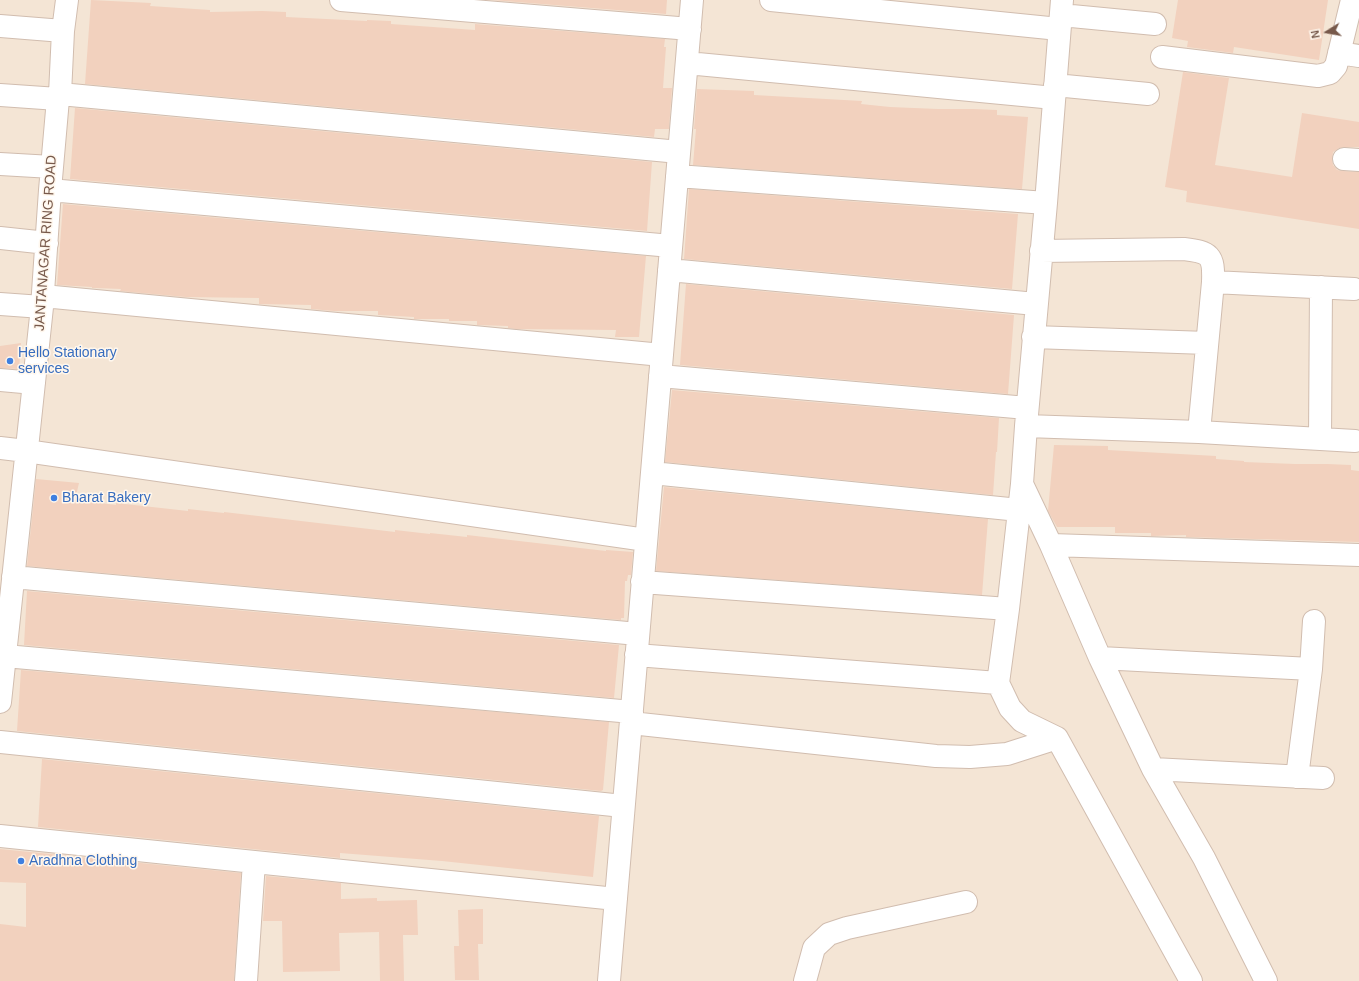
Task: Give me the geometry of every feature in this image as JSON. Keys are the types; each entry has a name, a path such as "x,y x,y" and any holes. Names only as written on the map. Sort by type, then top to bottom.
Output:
{"street":[{"name":"JANTANAGAR RING ROAD","path":"0,702 5,610 13,577 9,536 26,451 34,383 59,96 63,30 67,0"},
{"path":"341,0 690,29"},
{"path":"609,981 692,0"},
{"path":"771,0 1061,15 1155,24"},
{"path":"1162,57 1318,76 1330,73 1349,54 1352,0"},
{"path":"1061,15 1046,203 1026,417 1022,484 998,682 1010,708 1022,721 1057,738 1191,981"},
{"path":"0,26 63,30"},
{"path":"687,63 1055,91 1148,94"},
{"path":"0,95 59,96 679,152"},
{"path":"0,164 52,168"},
{"path":"677,176 1046,203"},
{"path":"50,190 671,246"},
{"path":"0,238 47,242"},
{"path":"1041,251 1184,249 1198,251 1208,255 1214,266 1199,432"},
{"path":"669,270 1036,304"},
{"path":"1213,282 1354,289"},
{"path":"1320,439 1321,287"},
{"path":"0,304 42,302 662,355"},
{"path":"1033,337 1208,343"},
{"path":"660,376 1026,417 1199,432 1355,442"},
{"path":"0,380 34,383"},
{"path":"0,448 646,540"},
{"path":"652,473 1019,510"},
{"path":"1022,484 1051,545 1100,658 1153,769 1204,858 1266,981"},
{"path":"1051,545 1359,556"},
{"path":"13,577 998,682"},
{"path":"642,582 1008,609"},
{"path":"1297,777 1311,669 1314,621"},
{"path":"1100,658 1311,669"},
{"path":"3,666 631,717 936,756 970,757 1007,754 1057,738"},
{"path":"0,742 623,806"},
{"path":"1153,769 1323,778"},
{"path":"0,836 616,899"},
{"path":"246,981 254,862"},
{"path":"805,981 814,948 830,934 847,928 966,902"}],"shaded area":[{"path":"0,0 1359,0 1359,981 0,981"}],"building":[{"path":"91,0 151,3 150,6 210,10 210,12 286,12 286,17 391,21 391,24 475,30 475,24 665,39 664,47 666,47 663,88 672,88 669,129 655,129 654,137 85,84"},
{"path":"492,0 667,0 666,14"},
{"path":"1178,0 1328,0 1319,60 1234,47 1233,53 1187,47 1188,41 1172,38"},
{"path":"1183,72 1229,78 1215,165 1292,177 1302,113 1359,122 1359,147 1339,148 1333,152 1332,159 1333,165 1337,170 1359,172 1359,229 1186,202 1187,191 1165,187"},
{"path":"697,89 754,91 754,95 862,101 861,104 890,107 997,110 997,115 1028,117 1022,189 693,165"},
{"path":"75,108 652,162 647,231 70,179"},
{"path":"689,189 1018,214 1012,289 684,259"},
{"path":"63,204 646,256 639,337 615,337 616,330 516,329 508,328 508,326 477,325 477,321 414,319 414,317 378,315 378,311 334,311 311,309 311,305 259,304 259,298 186,297 120,291 121,289 57,285"},
{"path":"686,284 1014,315 1008,394 680,365"},
{"name":"Hello Stationary services","path":"21,343 19,369 0,368 0,346"},
{"path":"672,390 999,418 993,495 665,462"},
{"path":"1054,445 1108,446 1108,450 1216,456 1216,459 1244,462 1351,465 1351,470 1359,471 1359,542 1186,537 1186,535 1151,536 1151,533 1115,533 1115,527 1057,527 1048,511"},
{"path":"36,479 79,483 75,500 188,511 188,509 224,512 395,532 395,530 467,537 467,535 606,551 633,552 631,575 628,575 627,581 625,581 624,618 621,618 621,620 27,566"},
{"path":"664,487 988,519 982,595 656,571"},
{"path":"27,591 619,645 614,698 24,645"},
{"path":"21,670 609,722 603,790 17,731"},
{"path":"42,759 599,816 593,877 442,861 340,853 340,858 38,827"},
{"path":"0,849 241,873 234,981 0,981 0,924 26,927 26,883 0,882"},
{"path":"266,876 341,883 341,899 377,898 377,901 417,900 418,935 403,935 404,981 380,981 379,932 339,933 340,971 283,972 282,921 263,921"},
{"path":"483,909 483,944 478,944 479,980 455,980 454,946 459,946 458,910"}],"place":[{"name":"Hello Stationary services","path":"10,361"},
{"name":"Bharat Bakery","path":"54,498"},
{"name":"Aradhna Clothing","path":"21,861"}]}
